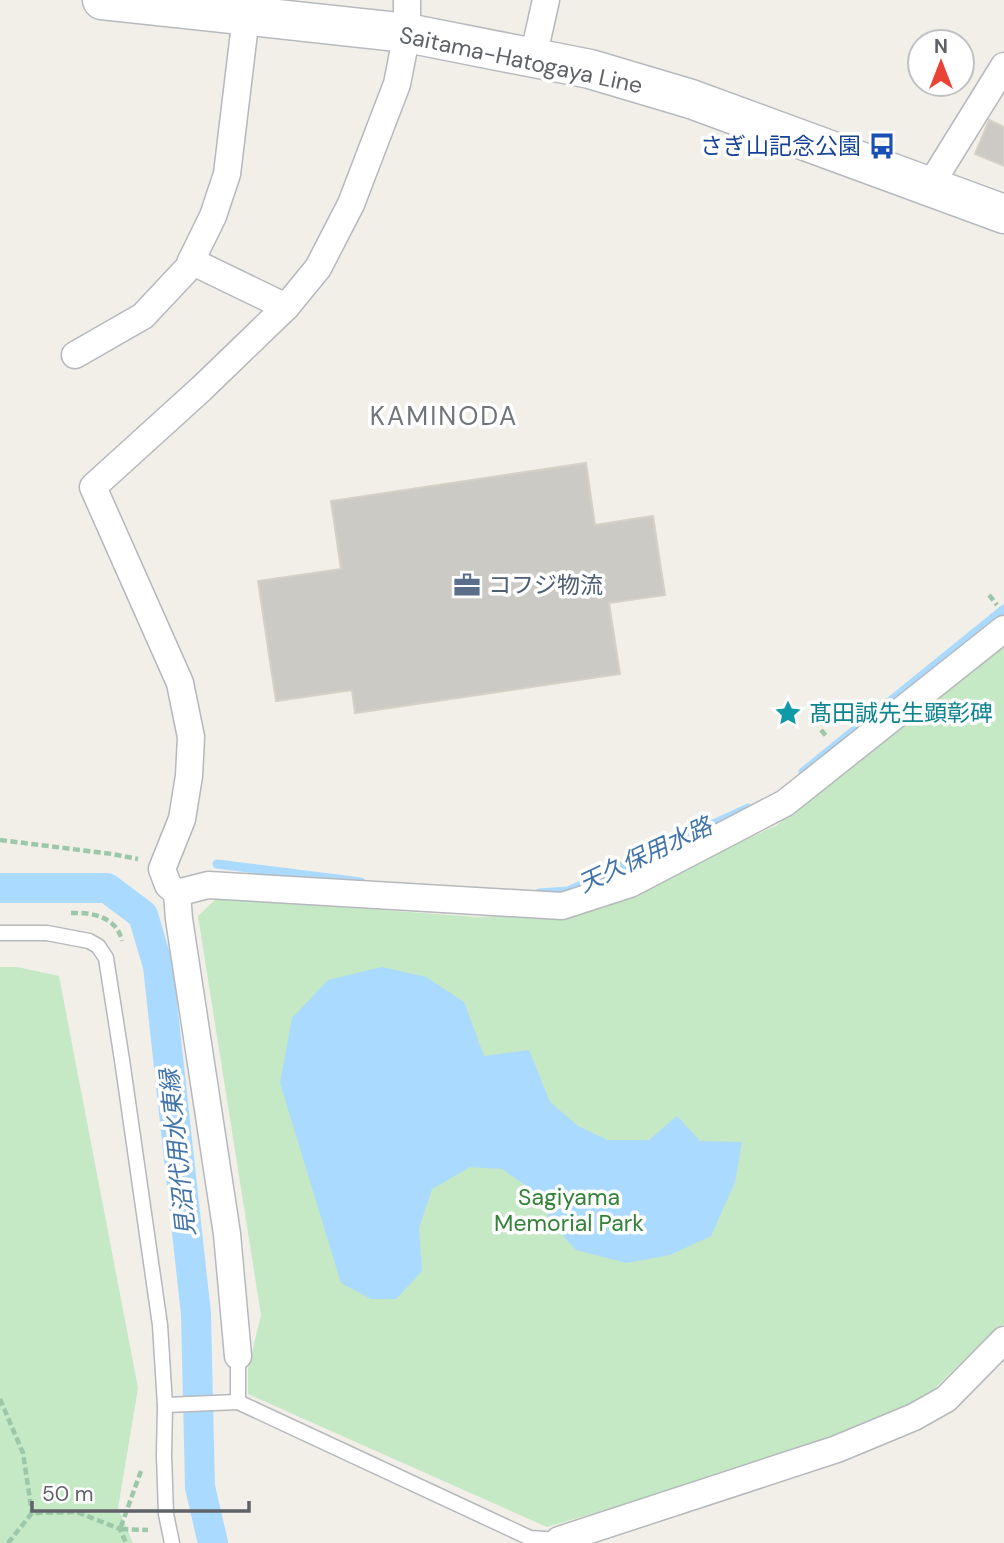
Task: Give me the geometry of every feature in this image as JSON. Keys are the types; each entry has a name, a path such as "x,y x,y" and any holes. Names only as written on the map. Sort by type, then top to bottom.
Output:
{"main road":[{"name":"Saitama-Hatogaya Line","path":"102,0 246,16 407,17 533,58 590,69 691,99 1004,215"}],"street":[{"path":"533,58 546,0"},
{"path":"75,355 143,316 189,267 213,216 227,174 246,16"},
{"path":"238,1356 227,1234 177,893 168,885 162,869 182,819 189,776 191,737 180,682 93,487 286,307 318,268 351,204 397,85 407,17"},
{"path":"929,187 1004,66"},
{"path":"191,261 286,307"},
{"path":"177,893 208,885 562,906 630,884 785,803 1004,629"},
{"path":"559,1539 837,1449 914,1417 946,1399 1004,1340"}],"lane":[{"path":"0,933 47,933 89,942 98,946 106,958 173,1405 164,1455 166,1514 172,1543"},
{"path":"233,1403 238,1356"},
{"path":"173,1405 233,1403 530,1538 559,1539"}],"path":[{"path":"0,840 112,853 148,862 162,869"},
{"path":"0,1399 23,1453 32,1513 8,1543"},
{"path":"32,1513 77,1513 120,1529 126,1543"}],"green space":[{"name":"Sagiyama Memorial Park","path":"1004,639 1004,1324 931,1392 858,1436 547,1527 248,1394 248,1369 261,1315 198,916 217,898 477,917 574,913 776,826 908,714"},
{"path":"0,967 17,967 59,976 138,1388 118,1508 133,1543 0,1543"}],"water":[{"path":"382,967 426,977 464,1002 484,1056 529,1050 550,1102 578,1126 607,1140 649,1140 677,1116 700,1141 742,1142 735,1182 711,1236 670,1255 626,1263 576,1250 552,1224 539,1195 502,1169 470,1167 432,1189 419,1228 422,1271 396,1299 371,1299 341,1283 280,1083 292,1018 328,980"}],"building":[{"path":"989,120 1004,127 1004,166 975,154"},
{"path":"586,463 595,525 653,516 665,595 609,603 620,674 355,713 352,690 276,701 258,581 341,569 331,501"}],"waterway":[{"name":"天久保用水路","path":"803,772 1004,609"},
{"name":"天久保用水路","path":"539,893 568,891 748,808"},
{"name":"天久保用水路","path":"217,864 361,882"},
{"name":"見沼代用水東縁","path":"0,888 107,888 143,915 158,966 196,1314 200,1487 213,1543"}],"place":[{"name":"さぎ山記念公園","path":"882,146"},
{"name":"コフジ物流","path":"467,585"},
{"name":"髙田誠先生顕彰碑","path":"788,713"}],"district":[{"name":"KAMINODA","path":"444,416"}]}
